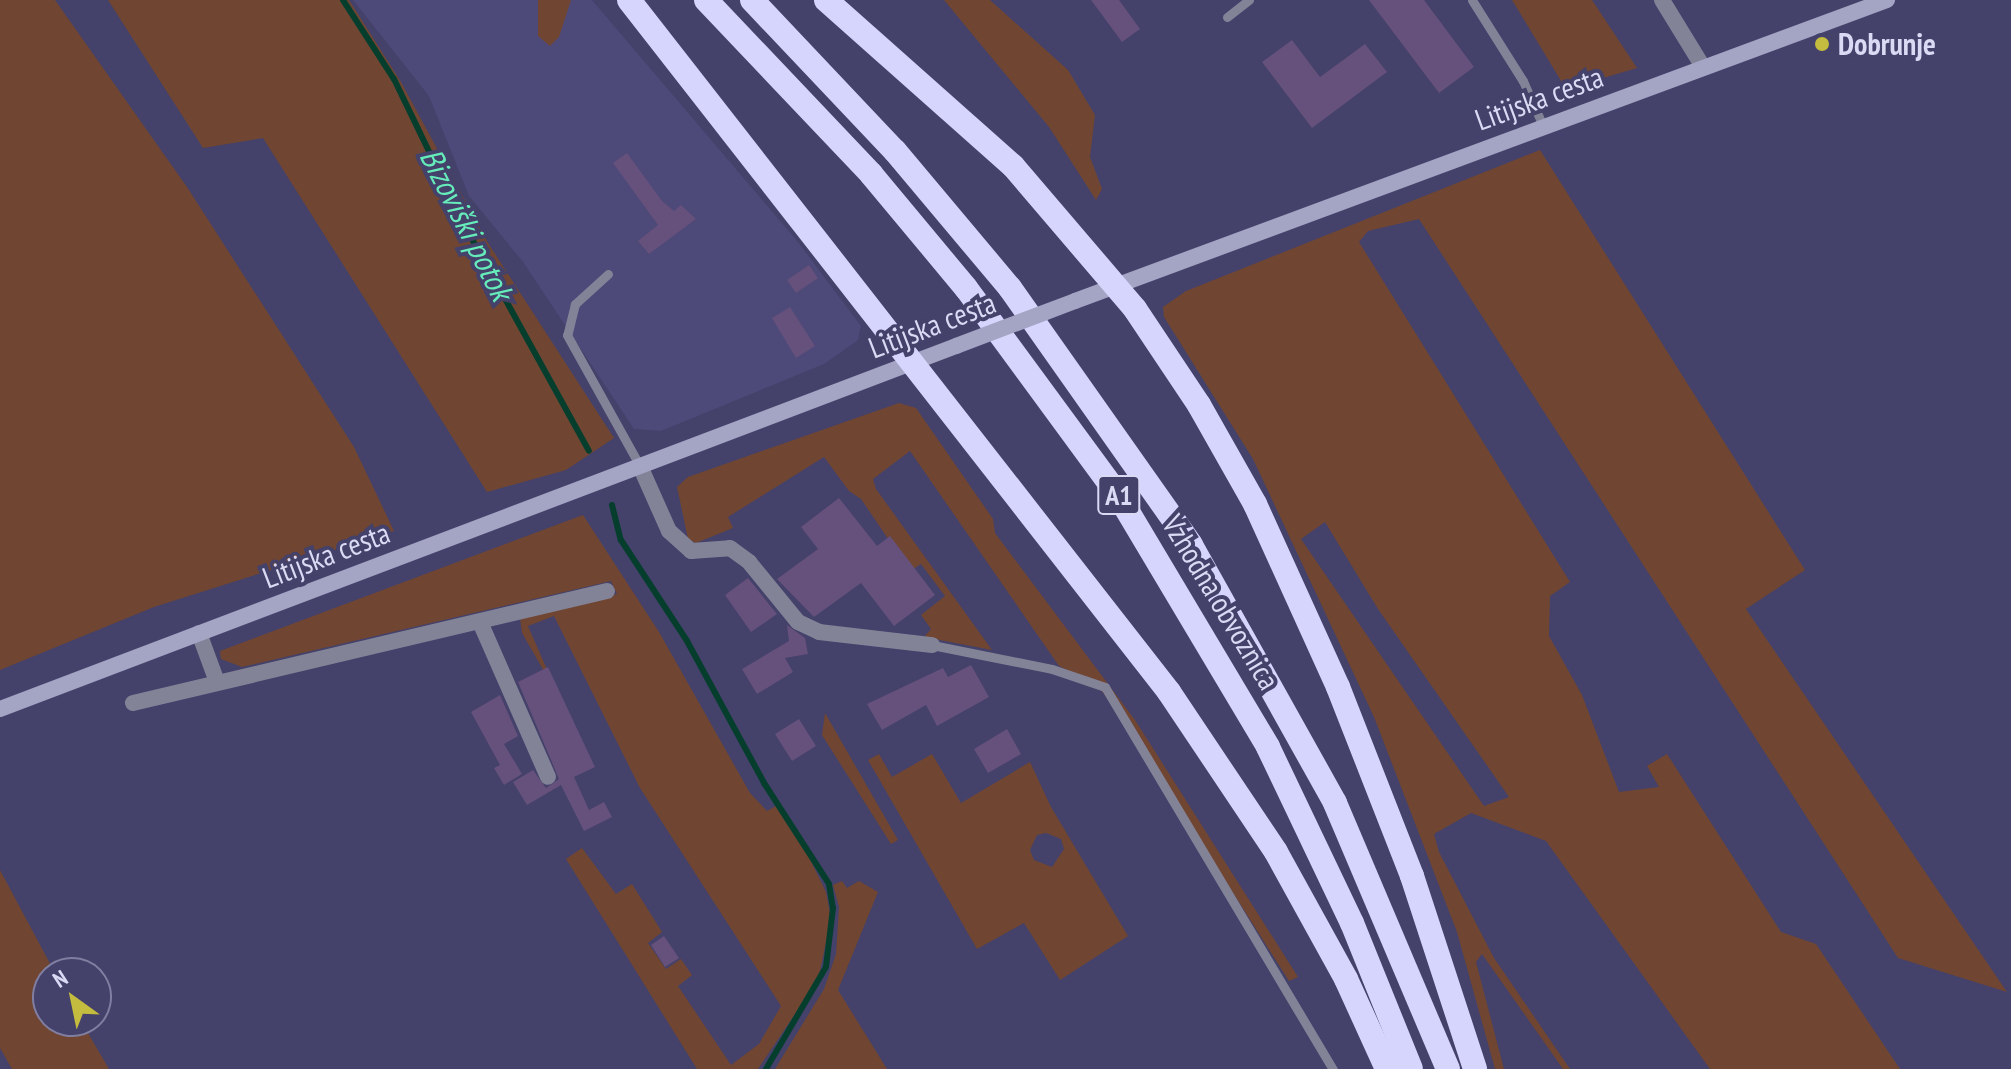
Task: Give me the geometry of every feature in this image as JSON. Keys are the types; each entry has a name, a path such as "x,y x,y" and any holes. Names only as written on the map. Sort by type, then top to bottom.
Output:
{"highway":[{"path":"629,0 911,363 1008,482 1224,771 1323,937 1387,1069"},
{"name":"Vzhodna obvoznica","path":"706,0 871,174 966,288 1118,495 1268,747 1352,923 1411,1069"},
{"name":"Vzhodna obvoznica","path":"752,0 895,151 1010,288 1152,485 1249,641 1335,803 1448,1069"},
{"path":"826,0 994,147 1116,285 1222,444 1298,594 1412,876 1475,1069"}],"main road":[{"name":"Litijska cesta","path":"0,709 1116,285 1887,0"}],"street":[{"path":"1662,0 1703,67"},
{"path":"640,466 669,531 691,551 730,548 740,555 798,622 819,632 932,645"},
{"path":"133,703 607,591"},
{"path":"480,622 548,777"},
{"path":"199,633 217,682"}],"lane":[{"path":"1227,17 1249,0"},
{"path":"1472,0 1523,81 1543,126"},
{"path":"608,274 575,304 567,335 640,466"},
{"path":"932,645 1052,669 1105,687 1333,1069"}],"shaded area":[{"path":"0,0 55,0 187,187 354,447 394,531 154,607 0,670"},
{"path":"108,0 349,0 401,82 488,243 614,438 566,470 487,492 263,138 203,148"},
{"path":"353,0 592,0 798,242 861,326 858,340 824,364 661,431 634,429 523,262 469,196 429,96"},
{"path":"538,0 571,0 559,37 550,46 538,36"},
{"path":"944,0 990,0 1068,70 1095,115 1090,157 1102,189 1096,200 1049,127"},
{"path":"1512,0 1592,0 1637,68 1566,89"},
{"path":"1540,150 1805,570 1746,609 2007,992 1898,958 1419,219 1368,231 1359,242 1570,582 1550,596 1549,636 1582,695 1619,792 1659,787 1647,766 1667,754 1781,932 1816,944 1900,1069 1710,1069 1546,841 1471,813 1434,834 1439,852 1494,958 1570,1069 1563,1069 1482,954 1476,962 1504,1069 1495,1069 1457,932 1374,717 1253,459 1164,317 1163,307 1186,291","holes":["1325,522 1378,609 1509,797 1484,806 1301,539"]},
{"path":"899,403 916,408 993,519 995,533 1135,720 1298,977 1289,981 1123,719 1098,686 1059,666 910,451 873,479 876,489 992,650 924,637 931,629 921,615 945,596 921,564 910,571 861,499 849,491 824,457 728,517 733,528 696,543 688,539 677,487 688,477"},
{"path":"583,515 659,632 750,793 767,811 776,806 804,847 826,892 831,919 818,980 758,1069 697,1069 566,859 582,848 616,894 632,884 662,932 648,943 666,969 681,959 692,975 678,986 731,1065 759,1044 781,1006 640,788 554,616 528,626 559,697 522,633 520,618 617,594 611,581 242,667 221,659 220,651"},
{"path":"825,713 898,840 891,844 822,735"},
{"path":"879,754 892,777 932,754 961,803 1030,762 1051,807 1128,936 1060,980 1024,923 977,949 868,760","holes":["1046,833 1061,839 1064,849 1052,867 1034,860 1030,850 1037,835"]},
{"path":"0,870 46,957 32,957 32,1037 90,1037 109,1069 12,1069 0,1048"},
{"path":"842,881 847,888 859,881 878,892 838,990 887,1069 775,1069 824,989 836,954 839,907 833,885"}],"building":[{"path":"1091,0 1119,0 1140,29 1122,42"},
{"path":"1369,0 1424,0 1474,67 1439,93"},
{"path":"1292,40 1320,77 1365,44 1387,72 1312,128 1262,62"},
{"path":"627,153 662,201 674,211 681,205 696,219 649,254 638,241 658,225 613,163"},
{"path":"809,265 818,278 796,293 787,280"},
{"path":"790,307 815,346 796,358 772,318"},
{"path":"839,498 877,546 890,536 935,595 894,626 861,583 814,617 777,579 818,549 801,527"},
{"path":"748,578 777,614 751,632 725,595"},
{"path":"787,625 805,638 808,654 785,658 793,672 757,694 742,669 789,641"},
{"path":"971,665 989,697 937,726 926,705 882,730 867,704 943,668 948,677"},
{"path":"548,667 595,767 574,777 589,810 604,802 612,817 584,831 561,785 527,805 513,782 533,770 546,788 559,779 518,682"},
{"path":"500,695 518,736 504,744 522,774 504,785 494,768 500,765 471,712"},
{"path":"799,719 816,746 792,761 775,734"},
{"path":"1007,729 1021,754 988,773 974,749"},
{"path":"664,936 679,958 665,967 651,945"}],"waterway":[{"name":"Bizoviški potok","path":"343,0 394,79 467,230 589,451"},
{"path":"612,505 621,540 687,641 764,783 829,884 833,908 826,967 766,1069"}],"place":[{"name":"Dobrunje","path":"1822,44"}]}
